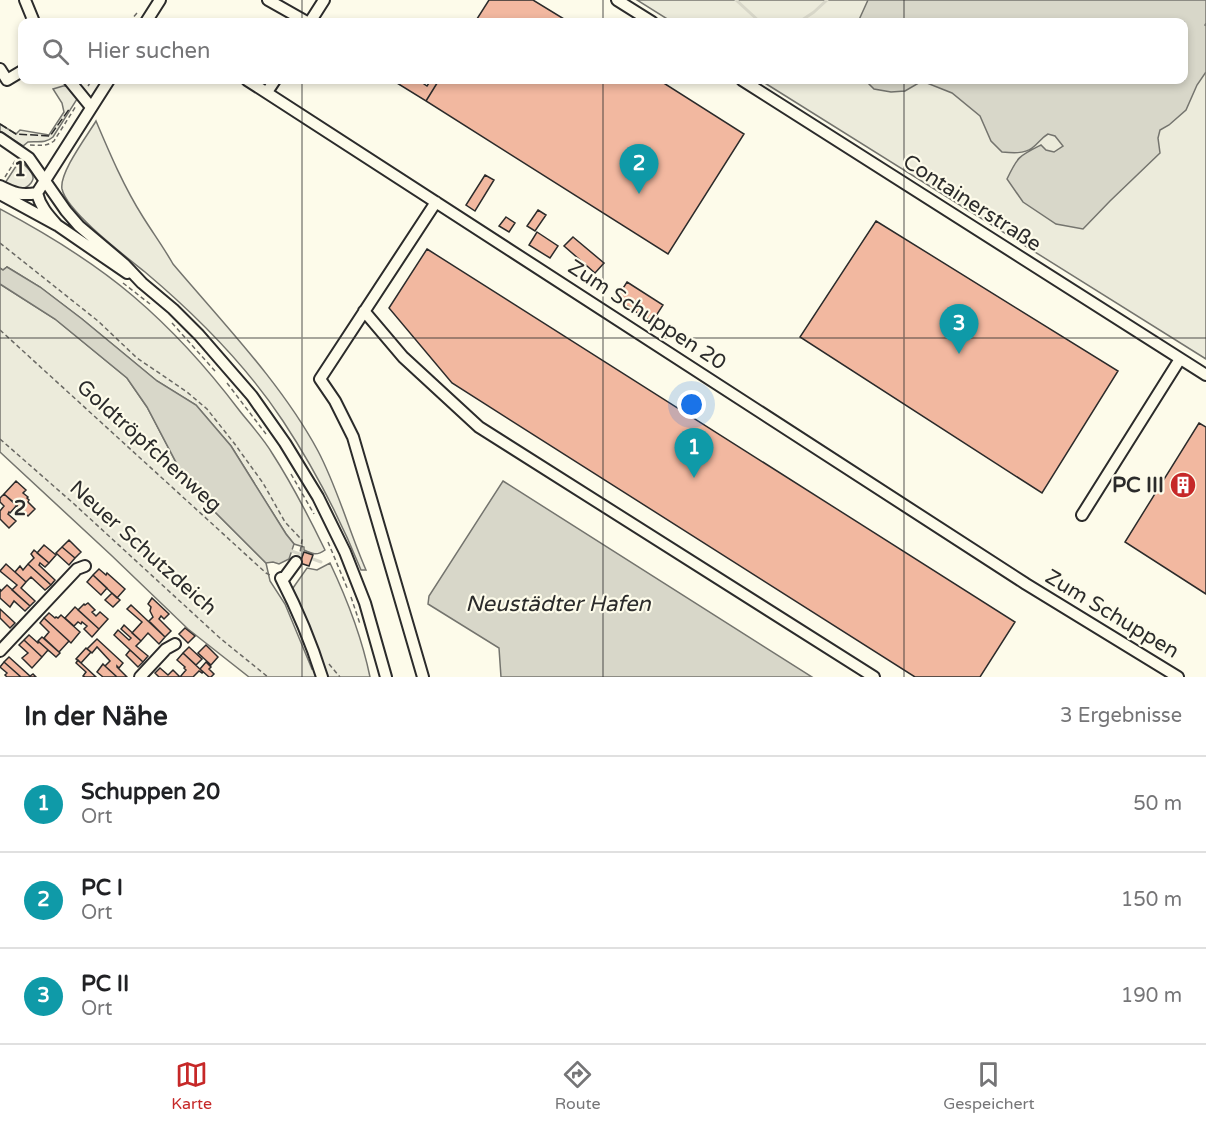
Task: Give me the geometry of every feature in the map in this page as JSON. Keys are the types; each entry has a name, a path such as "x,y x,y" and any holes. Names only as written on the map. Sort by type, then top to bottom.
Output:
{"street":[{"path":"25,0 32,18"},
{"path":"151,18 160,0"},
{"path":"268,0 301,18"},
{"path":"311,18 324,0"},
{"path":"617,0 646,18"},
{"path":"0,69 7,80 18,73"},
{"path":"72,84 91,107"},
{"path":"57,225 39,202 37,193 106,84"},
{"name":"Zum Schuppen 20","path":"254,84 1026,584"},
{"path":"267,92 272,84"},
{"name":"Containerstraße","path":"748,84 1206,375"},
{"path":"0,138 29,158 79,226 173,309 252,396 318,496 345,552 365,603 386,677"},
{"path":"0,186 15,193 27,195 37,193"},
{"path":"0,194 57,225 142,283"},
{"path":"423,677 352,437 335,401 320,379 436,202"},
{"path":"364,310 403,357 479,427 874,677"},
{"path":"1082,515 1180,359"},
{"path":"296,562 285,577 281,578 302,620 322,677"},
{"path":"0,651 76,569 85,566"},
{"name":"Zum Schuppen","path":"1026,584 1178,677"},
{"path":"140,677 166,649 175,644"}],"path":[{"path":"54,141 90,84"},
{"path":"0,243 98,321 137,358 187,392 207,409 263,483 285,522 302,540 301,549"},
{"path":"119,280 155,308"},
{"path":"172,323 216,372"},
{"name":"Goldtröpfchenweg","path":"0,330 266,573 281,578"},
{"path":"224,380 269,439"},
{"name":"Neuer Schutzdeich","path":"0,439 221,639 268,677"},
{"path":"287,467 315,515"},
{"path":"325,535 351,596 361,629"}],"shaded area":[{"path":"637,0 1206,0 1206,359 766,84 1188,84 1188,18 666,18"},
{"path":"68,86 79,96 53,137 44,141 28,142 23,146 0,131 0,124 16,134 20,130 49,135 64,112 62,103 53,89"},
{"path":"96,121 130,194 173,264 251,354 303,426 332,480 366,570 361,570 316,475 283,421 253,380 201,323 164,288 98,233 66,199 62,189 65,174 74,155"},
{"path":"20,160 30,170 33,178 28,186 21,189 5,183"},
{"path":"0,209 86,260 133,296 176,336 261,436 293,489 325,550 317,554 294,544 231,446 196,405 157,381 40,287 7,267 3,270 0,268"},
{"path":"0,284 55,319 127,378 147,407 191,486 266,563 270,581 285,604 312,669 321,662 296,602 293,588 307,568 317,570 330,563 353,619 370,677 249,677 188,629 0,452"}],"water":[{"path":"868,0 1206,0 1206,72 1197,85 1186,110 1160,130 1158,138 1160,153 1083,229 1056,224 1023,202 1007,179 1020,157 1028,152 1041,145 1046,150 1054,152 1063,146 1055,136 1048,134 1025,151 1002,152 991,141 980,116 952,93 930,84 1188,84 1188,18 860,18"},
{"path":"869,84 917,84 905,91 891,92 874,89"},
{"path":"7,267 40,287 157,381 196,405 231,446 294,544 289,559 279,564 266,563 206,503 178,466 147,407 127,378 55,319 0,284 0,268 3,270"},
{"name":"Neustädter Hafen","path":"503,481 812,677 501,677 499,648 428,604 429,596"}],"building":[{"path":"489,0 533,0 562,18 478,18"},
{"path":"398,84 427,86 437,84 426,101"},
{"path":"437,84 665,84 744,134 668,254 426,101"},
{"path":"485,175 494,180 475,211 466,205"},
{"path":"538,210 546,215 535,231 527,226"},
{"path":"506,217 515,223 509,232 499,226"},
{"path":"876,221 1118,371 1042,493 800,337"},
{"path":"537,232 558,246 550,258 529,245"},
{"path":"573,237 604,263 595,273 564,246"},
{"path":"427,249 1015,622 980,677 915,677 452,383 389,308"},
{"path":"627,282 663,305 652,322 616,299"},
{"name":"PC III","path":"1199,423 1206,427 1206,594 1125,542"},
{"path":"16,481 26,490 23,493 35,509 28,516 4,494"},
{"path":"4,494 17,505 8,514 16,521 9,528 0,519 0,511 4,506 0,498"},
{"path":"69,540 81,552 75,558 62,547"},
{"path":"44,545 56,555 49,563 37,553"},
{"path":"62,547 75,558 69,565 56,553"},
{"path":"34,550 49,563 45,567 40,563 39,565 55,580 51,585 28,564 34,558 31,554"},
{"path":"304,552 313,555 309,566 300,563"},
{"path":"6,564 26,582 21,588 35,601 30,606 12,590 17,585 0,571"},
{"path":"28,564 51,585 45,590 31,577 26,582 15,572 20,566 23,570"},
{"path":"99,569 125,589 117,598 93,575"},
{"path":"93,575 107,588 101,595 87,582"},
{"path":"7,585 30,606 25,611 14,601 10,607 0,598 0,589 1,591"},
{"path":"112,593 120,600 113,607 105,600"},
{"path":"152,598 169,614 164,619 161,616 159,619 171,631 165,637 149,621 153,617 148,604"},
{"path":"88,603 95,610 92,612 96,616 100,612 108,619 99,629 78,610"},
{"path":"131,605 165,637 159,644 148,633 141,641 132,633 142,622 127,609"},
{"path":"75,607 99,629 92,637 84,629 87,626 82,622 74,626 65,618"},
{"path":"0,609 15,623 10,628 0,618"},
{"path":"49,613 55,618 61,615 80,632 71,643 44,618"},
{"path":"44,618 69,641 59,652 44,638 49,632 40,623"},
{"path":"124,625 141,641 136,646 148,656 143,662 114,635 118,630 129,640 131,638 121,629"},
{"path":"185,628 195,636 188,643 179,634"},
{"path":"29,635 48,650 42,657 24,640"},
{"path":"42,637 60,653 56,657 38,641"},
{"path":"97,639 123,663 119,668 117,667 127,677 117,677 105,666 110,661 97,647 92,653 87,649"},
{"path":"24,640 42,657 32,668 22,658 28,653 19,645"},
{"path":"206,645 218,657 211,665 198,653"},
{"path":"189,647 202,659 196,665 183,653"},
{"path":"86,648 91,652 81,663 76,659"},
{"path":"130,650 143,662 138,667 126,655"},
{"path":"183,653 202,673 199,671 193,677 180,677 186,670 177,660"},
{"path":"9,657 30,676 33,674 36,677 21,677 4,662"},
{"path":"78,660 96,677 83,676 86,672 76,663"},
{"path":"4,662 21,677 7,677 5,675 7,673 0,667"},
{"path":"206,662 214,674 211,677 200,669"},
{"path":"103,664 117,677 103,677 97,672"},
{"path":"160,668 168,675 173,670 180,677 159,677 155,673"}],"waterway":[{"path":"736,0 756,18"},
{"path":"805,18 827,0"},
{"path":"289,550 321,562"}],"fence":[{"path":"0,124 16,134 50,136 70,108"}],"place":[{"name":"PC I","path":"639,194"},
{"name":"PC II","path":"959,354"},
{"name":"Schuppen 20","path":"694,478"},
{"name":"PC III","path":"1183,485"}]}
